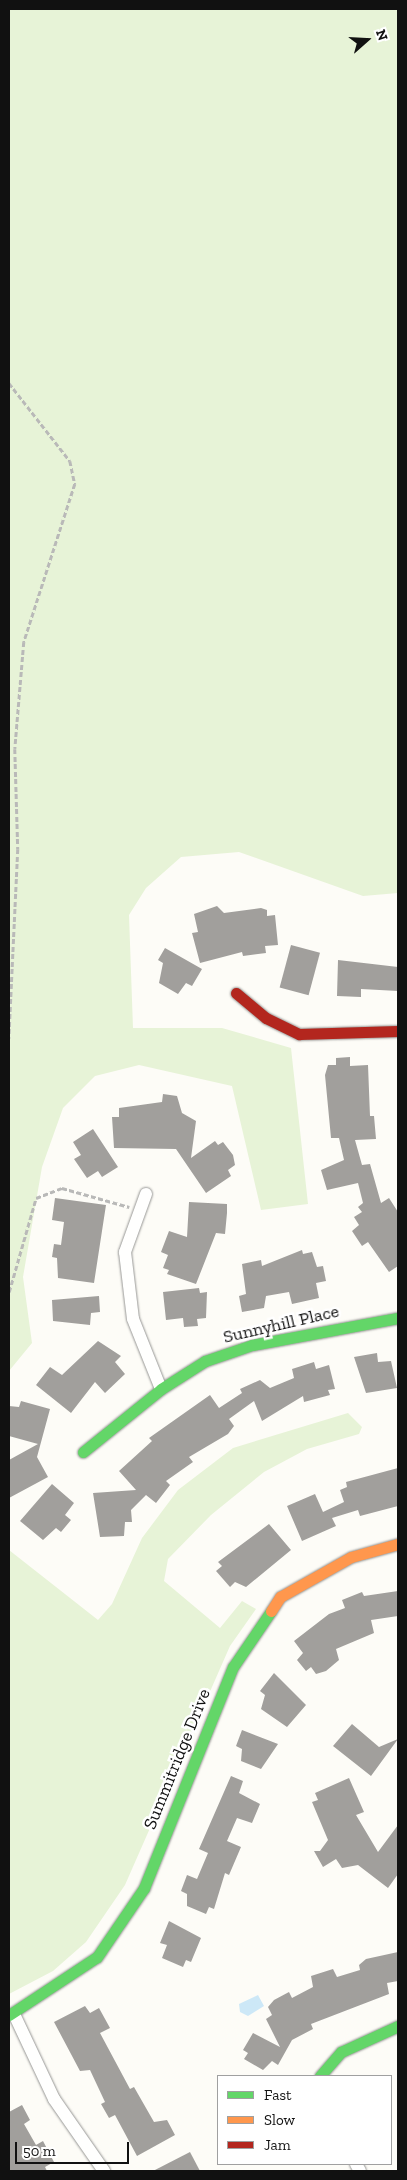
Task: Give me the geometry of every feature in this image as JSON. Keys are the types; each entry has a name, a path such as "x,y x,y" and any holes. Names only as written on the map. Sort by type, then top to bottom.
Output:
{"street":[{"path":"236,993 266,1018 299,1034 398,1031 398,1037"},
{"path":"146,1194 125,1252 133,1319 161,1389"},
{"name":"Sunnyhill Place","path":"83,1452 161,1389 205,1361 252,1345 398,1318"},
{"name":"Summitridge Drive","path":"11,2014 97,1957 144,1888 233,1667 280,1597 351,1557 398,1544"},
{"path":"11,2014 54,2099 104,2171"},
{"path":"321,2075 341,2052 398,2026"}],"path":[{"path":"9,383 70,461 75,484 24,642 15,749 18,849 9,1039"},
{"path":"9,1292 36,1198 46,1192 62,1188 140,1210"}],"green space":[{"path":"9,9 398,9 398,893 363,896 239,852 181,857 146,888 129,915 133,1028 222,1028 291,1048 308,1204 261,1210 232,1086 139,1065 95,1076 63,1108 42,1167 23,1277 32,1343 9,1371"},
{"path":"348,1413 362,1427 359,1434 307,1449 264,1472 211,1515 168,1559 164,1581 220,1628 242,1601 256,1609 230,1646 125,1885 86,1942 53,1971 9,1994 9,1550 98,1620 112,1604 142,1538 178,1490 233,1448"}],"water":[{"path":"258,1995 264,2006 248,2016 240,2012 239,2004"}],"building":[{"path":"217,906 224,913 261,908 267,910 267,916 275,915 278,945 265,946 266,953 243,956 242,952 200,963 192,933 198,932 194,914"},
{"path":"291,945 320,953 309,995 280,988"},
{"path":"165,948 202,969 192,986 186,983 178,994 159,983 163,963 158,960"},
{"path":"338,960 398,967 398,991 361,989 361,997 337,996"},
{"path":"350,1057 350,1066 368,1065 370,1116 374,1116 376,1139 355,1140 362,1165 370,1164 381,1203 389,1198 398,1212 398,1266 389,1272 368,1242 362,1246 352,1231 359,1225 354,1217 362,1212 358,1207 363,1203 358,1183 327,1190 321,1170 344,1160 339,1138 331,1138 325,1075 328,1065 336,1065 336,1058"},
{"path":"163,1094 177,1096 182,1113 196,1121 191,1158 215,1141 218,1145 223,1142 233,1155 235,1165 228,1170 231,1176 206,1193 176,1149 114,1148 112,1117 119,1117 119,1108 162,1102"},
{"path":"93,1129 118,1167 102,1177 98,1171 87,1178 74,1159 81,1155 73,1142"},
{"path":"55,1198 106,1205 94,1283 58,1278 57,1258 52,1257 54,1244 61,1245 64,1222 52,1220"},
{"path":"189,1202 227,1204 225,1234 216,1233 196,1284 167,1274 169,1270 163,1268 168,1255 161,1252 169,1231 187,1237"},
{"path":"302,1250 303,1254 312,1252 317,1267 323,1266 326,1281 316,1283 319,1298 292,1304 289,1292 266,1296 264,1308 242,1312 239,1296 246,1294 242,1264 261,1260 262,1266"},
{"path":"199,1288 200,1293 207,1292 206,1318 197,1319 198,1326 184,1327 183,1318 166,1320 163,1292"},
{"path":"99,1296 100,1312 91,1313 90,1325 53,1321 52,1300"},
{"path":"98,1341 121,1356 115,1362 125,1374 105,1393 95,1382 71,1413 36,1385 50,1367 62,1375"},
{"path":"377,1353 378,1362 391,1361 397,1388 366,1393 354,1357"},
{"path":"314,1362 316,1369 329,1365 335,1389 328,1390 330,1395 304,1402 303,1396 262,1421 254,1401 229,1419 234,1426 228,1434 189,1457 193,1462 166,1481 170,1485 156,1503 146,1495 131,1510 132,1522 125,1522 124,1536 100,1537 93,1493 136,1490 119,1471 152,1441 149,1438 210,1395 219,1408 242,1393 240,1389 260,1380 270,1388 294,1378 292,1369"},
{"path":"21,1401 50,1409 37,1457 48,1477 9,1498 9,1460 38,1444 9,1436 9,1406 19,1407"},
{"path":"398,1468 398,1506 360,1516 358,1510 332,1518 336,1526 302,1541 287,1506 315,1494 323,1512 344,1502 340,1490 347,1487 346,1482"},
{"path":"52,1484 74,1503 65,1515 71,1520 61,1532 56,1528 43,1540 20,1521"},
{"path":"269,1524 291,1550 246,1587 235,1582 230,1587 216,1571 222,1566 218,1562"},
{"path":"398,1591 398,1616 371,1620 374,1633 336,1649 339,1660 326,1671 316,1674 311,1667 306,1671 297,1660 303,1653 294,1641 329,1614 345,1608 342,1600 362,1592 364,1596"},
{"path":"274,1673 306,1705 287,1727 261,1709 265,1695 260,1691"},
{"path":"352,1724 379,1747 398,1739 371,1776 333,1746"},
{"path":"242,1730 278,1744 261,1769 241,1761 242,1749 236,1746"},
{"path":"231,1776 243,1781 239,1793 260,1804 252,1823 237,1818 227,1841 241,1847 229,1875 225,1873 214,1909 209,1907 206,1914 187,1906 187,1894 181,1891 187,1875 197,1879 208,1853 199,1849"},
{"path":"349,1778 364,1812 356,1815 378,1852 398,1825 398,1874 388,1888 358,1865 342,1868 336,1859 323,1867 314,1851 320,1851 328,1840 312,1802 318,1800 315,1793"},
{"path":"169,1921 201,1938 191,1962 186,1960 183,1967 162,1958 167,1945 160,1943"},
{"path":"398,1952 398,1981 387,1983 389,1994 311,2024 313,2029 292,2040 278,2065 272,2061 263,2070 244,2059 248,2053 243,2050 253,2033 280,2047 266,2019 272,2015 268,2007 274,2000 289,1992 292,1998 313,1987 311,1976 333,1969 337,1977 360,1970 359,1965 366,1959"},
{"path":"85,2006 90,2013 99,2008 110,2028 100,2033 130,2089 134,2087 154,2122 167,2120 175,2135 137,2156 115,2115 109,2118 101,2104 105,2102 90,2070 80,2071 54,2022"},
{"path":"22,2105 30,2120 24,2124 36,2145 43,2141 54,2162 45,2167 47,2171 9,2171 9,2112"},
{"path":"190,2152 200,2171 153,2171"}],"traffic: fast":[{"path":"83,1452 161,1389 205,1361 252,1345 398,1318"},
{"path":"9,2015 97,1957 144,1888 233,1667 271,1611"},
{"path":"321,2075 341,2052 398,2026"}],"traffic: slow":[{"path":"271,1611 280,1597 351,1557 398,1544"}],"traffic: jam":[{"path":"236,993 266,1018 299,1034 398,1031"}]}
